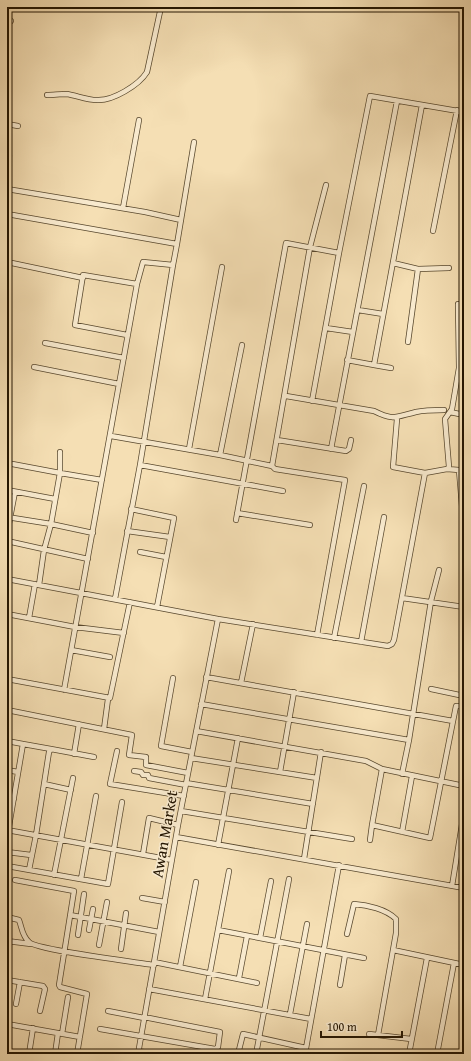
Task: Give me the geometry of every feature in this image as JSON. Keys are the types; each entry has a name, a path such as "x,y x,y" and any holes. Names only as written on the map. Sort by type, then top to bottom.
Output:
{"street":[{"path":"47,95 67,94 85,99 99,100 121,93 142,81 147,72 161,7"},
{"path":"312,401 370,96 464,112"},
{"path":"330,449 358,310 397,101"},
{"path":"374,365 422,105"},
{"path":"433,231 457,110"},
{"path":"122,208 140,120"},
{"path":"7,124 18,126"},
{"path":"115,599 144,442 194,142"},
{"path":"272,466 286,396 310,247 326,185"},
{"path":"7,189 122,208 181,220"},
{"path":"7,214 177,244"},
{"path":"236,520 286,243 339,253"},
{"path":"7,250 7,255"},
{"path":"7,262 83,278"},
{"path":"64,690 111,436 127,335 137,284 143,262 173,266"},
{"path":"393,264 418,269 449,268"},
{"path":"189,449 222,267"},
{"path":"408,342 418,269"},
{"path":"127,335 75,325 83,275 137,284"},
{"path":"447,469 449,466 445,419 450,412 462,367 458,304"},
{"path":"358,310 383,314"},
{"path":"326,328 353,332"},
{"path":"45,343 124,358"},
{"path":"220,455 242,345"},
{"path":"347,360 390,368"},
{"path":"34,367 119,384"},
{"path":"286,396 374,411 386,417 397,418 417,412 444,410"},
{"path":"450,412 464,415"},
{"path":"397,418 393,468 425,473 447,469 462,470 464,530"},
{"path":"111,436 247,460 272,466 275,469 345,480 317,635"},
{"path":"277,440 348,451 351,440"},
{"path":"29,618 51,524 60,473 60,452"},
{"path":"7,462 102,480"},
{"path":"140,464 283,491"},
{"path":"7,579 218,619 388,646 392,644 402,598 425,473"},
{"path":"334,638 364,486"},
{"path":"7,490 55,499"},
{"path":"7,534 9,517 15,492"},
{"path":"131,509 174,518 157,607"},
{"path":"237,513 310,525"},
{"path":"9,517 93,533"},
{"path":"361,642 384,517"},
{"path":"127,531 170,537"},
{"path":"7,541 88,559"},
{"path":"140,552 166,557"},
{"path":"402,774 409,740 431,601 439,570"},
{"path":"402,598 464,607"},
{"path":"104,729 108,699 112,697 130,602"},
{"path":"7,614 75,627 124,633"},
{"name":"Awan Market","path":"138,1052 178,825 218,619"},
{"path":"241,683 253,624"},
{"path":"71,650 110,657"},
{"path":"206,677 453,721"},
{"path":"173,678 161,746 192,752"},
{"path":"7,679 108,699"},
{"path":"431,689 464,696"},
{"path":"280,772 294,692"},
{"path":"201,704 409,740"},
{"path":"372,825 430,838 456,706 464,706"},
{"path":"7,710 132,735 128,754 146,757 146,764 188,773"},
{"path":"74,754 79,724"},
{"path":"7,737 9,729"},
{"path":"196,731 366,761 382,769 464,786"},
{"path":"218,845 238,738"},
{"path":"7,741 94,757"},
{"path":"7,838 23,744"},
{"path":"29,870 49,752 51,749"},
{"path":"117,751 110,784 184,796"},
{"path":"304,859 321,752"},
{"path":"191,758 317,778"},
{"path":"370,840 382,769"},
{"path":"7,770 18,772"},
{"path":"134,771 142,772 143,775 148,775 149,778 313,804"},
{"path":"402,832 412,776"},
{"path":"54,875 73,778"},
{"path":"44,784 71,790"},
{"path":"81,880 96,796"},
{"path":"7,798 14,799"},
{"path":"7,866 108,884 122,802"},
{"path":"181,811 352,838"},
{"path":"452,886 464,812"},
{"path":"143,854 149,818 178,825"},
{"path":"8,830 172,860"},
{"path":"176,837 464,888"},
{"path":"7,852 31,855"},
{"path":"304,1054 340,865"},
{"path":"205,999 229,871"},
{"path":"256,1054 289,879"},
{"path":"15,880 74,891 60,986 87,994 77,1054"},
{"path":"260,938 271,881"},
{"path":"180,967 196,882"},
{"path":"78,934 84,894"},
{"path":"142,898 165,902"},
{"path":"99,945 107,902"},
{"path":"347,934 354,904 383,910 391,914 396,919 397,925 378,1035"},
{"path":"89,930 93,909"},
{"path":"121,949 126,913"},
{"path":"70,915 125,927 159,932"},
{"path":"7,917 19,920 22,932 32,944"},
{"path":"290,1014 307,924"},
{"path":"218,930 364,958"},
{"path":"238,978 247,936"},
{"path":"7,941 32,944 65,952 180,967 257,983"},
{"path":"393,950 464,965"},
{"path":"340,985 345,955"},
{"path":"409,1054 428,958"},
{"path":"437,1054 454,963"},
{"path":"7,980 43,986 45,989 40,1011"},
{"path":"16,1004 20,982"},
{"path":"149,989 311,1018"},
{"path":"55,1054 68,997"},
{"path":"100,1029 215,1049 218,1047 221,1033 219,1031 108,1011"},
{"path":"7,1030 8,1024 80,1037"},
{"path":"29,1054 33,1028"},
{"path":"238,1054 242,1034 306,1048"},
{"path":"369,1034 411,1039"},
{"path":"138,1052 155,1054"}]}
